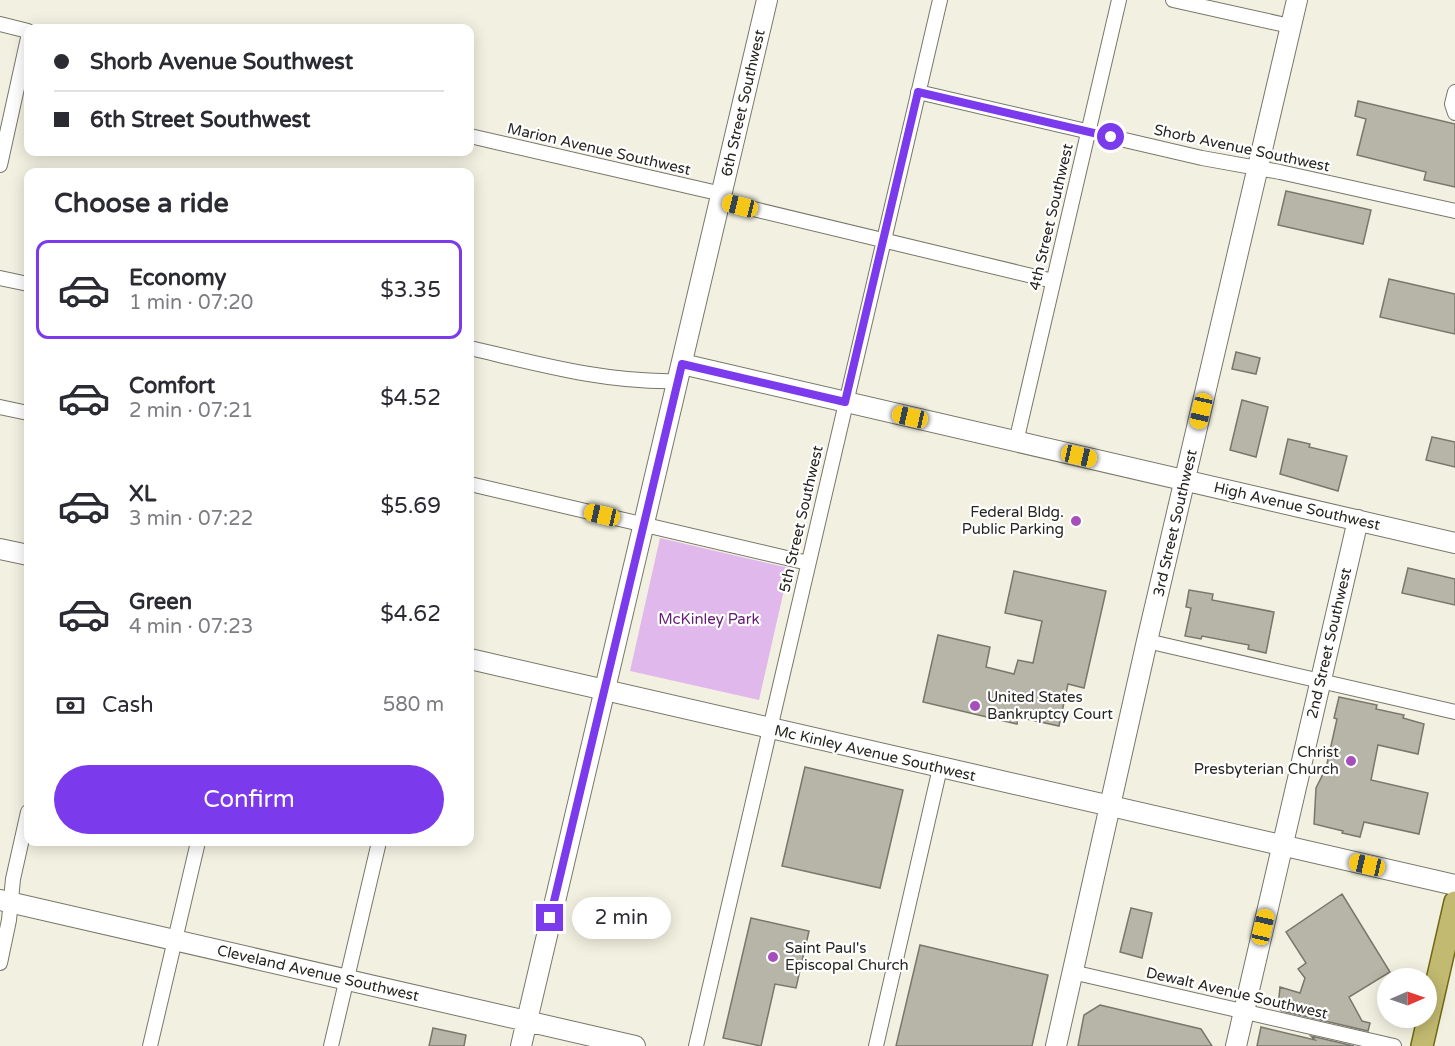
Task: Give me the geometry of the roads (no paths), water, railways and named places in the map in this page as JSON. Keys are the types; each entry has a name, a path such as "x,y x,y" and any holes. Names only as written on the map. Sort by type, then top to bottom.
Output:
{"main road":[{"path":"1422,1046 1455,902"}],"street":[{"name":"6th Street Southwest","path":"521,1046 767,0"},
{"name":"5th Street Southwest","path":"696,1046 939,0"},
{"name":"4th Street Southwest","path":"1016,441 1119,0"},
{"path":"1173,0 1290,27"},
{"name":"3rd Street Southwest","path":"1056,1046 1147,641 1297,0"},
{"path":"0,24 24,30"},
{"path":"0,165 24,56"},
{"name":"Shorb Avenue Southwest","path":"918,92 1202,158 1338,184 1455,211"},
{"path":"1454,113 1452,104 1455,92"},
{"name":"Marion Avenue Southwest","path":"474,137 883,241 1053,281"},
{"path":"0,278 24,283"},
{"name":"High Avenue Southwest","path":"474,349 594,376 647,382 680,373 845,402 1455,543"},
{"path":"0,407 24,413"},
{"path":"474,485 808,562"},
{"name":"2nd Street Southwest","path":"1236,1046 1358,520"},
{"path":"0,549 24,554"},
{"path":"1147,641 1455,712"},
{"name":"Mc Kinley Avenue Southwest","path":"474,660 1455,885"},
{"path":"876,1046 940,768"},
{"path":"0,963 5,901 13,879 24,830"},
{"path":"150,1046 197,846"},
{"path":"332,1046 378,846"},
{"name":"Cleveland Avenue Southwest","path":"5,901 635,1046"},
{"name":"Dewalt Avenue Southwest","path":"1072,972 1394,1046"}],"place":[{"name":"Federal Bldg. Public Parking","path":"1076,521"},
{"name":"United States Bankruptcy Court","path":"975,706"},
{"name":"Christ Presbyterian Church","path":"1351,761"},
{"name":"Saint Paul's Episcopal Church","path":"773,957"}],"park label":[{"name":"McKinley Park","path":"709,619"}]}
